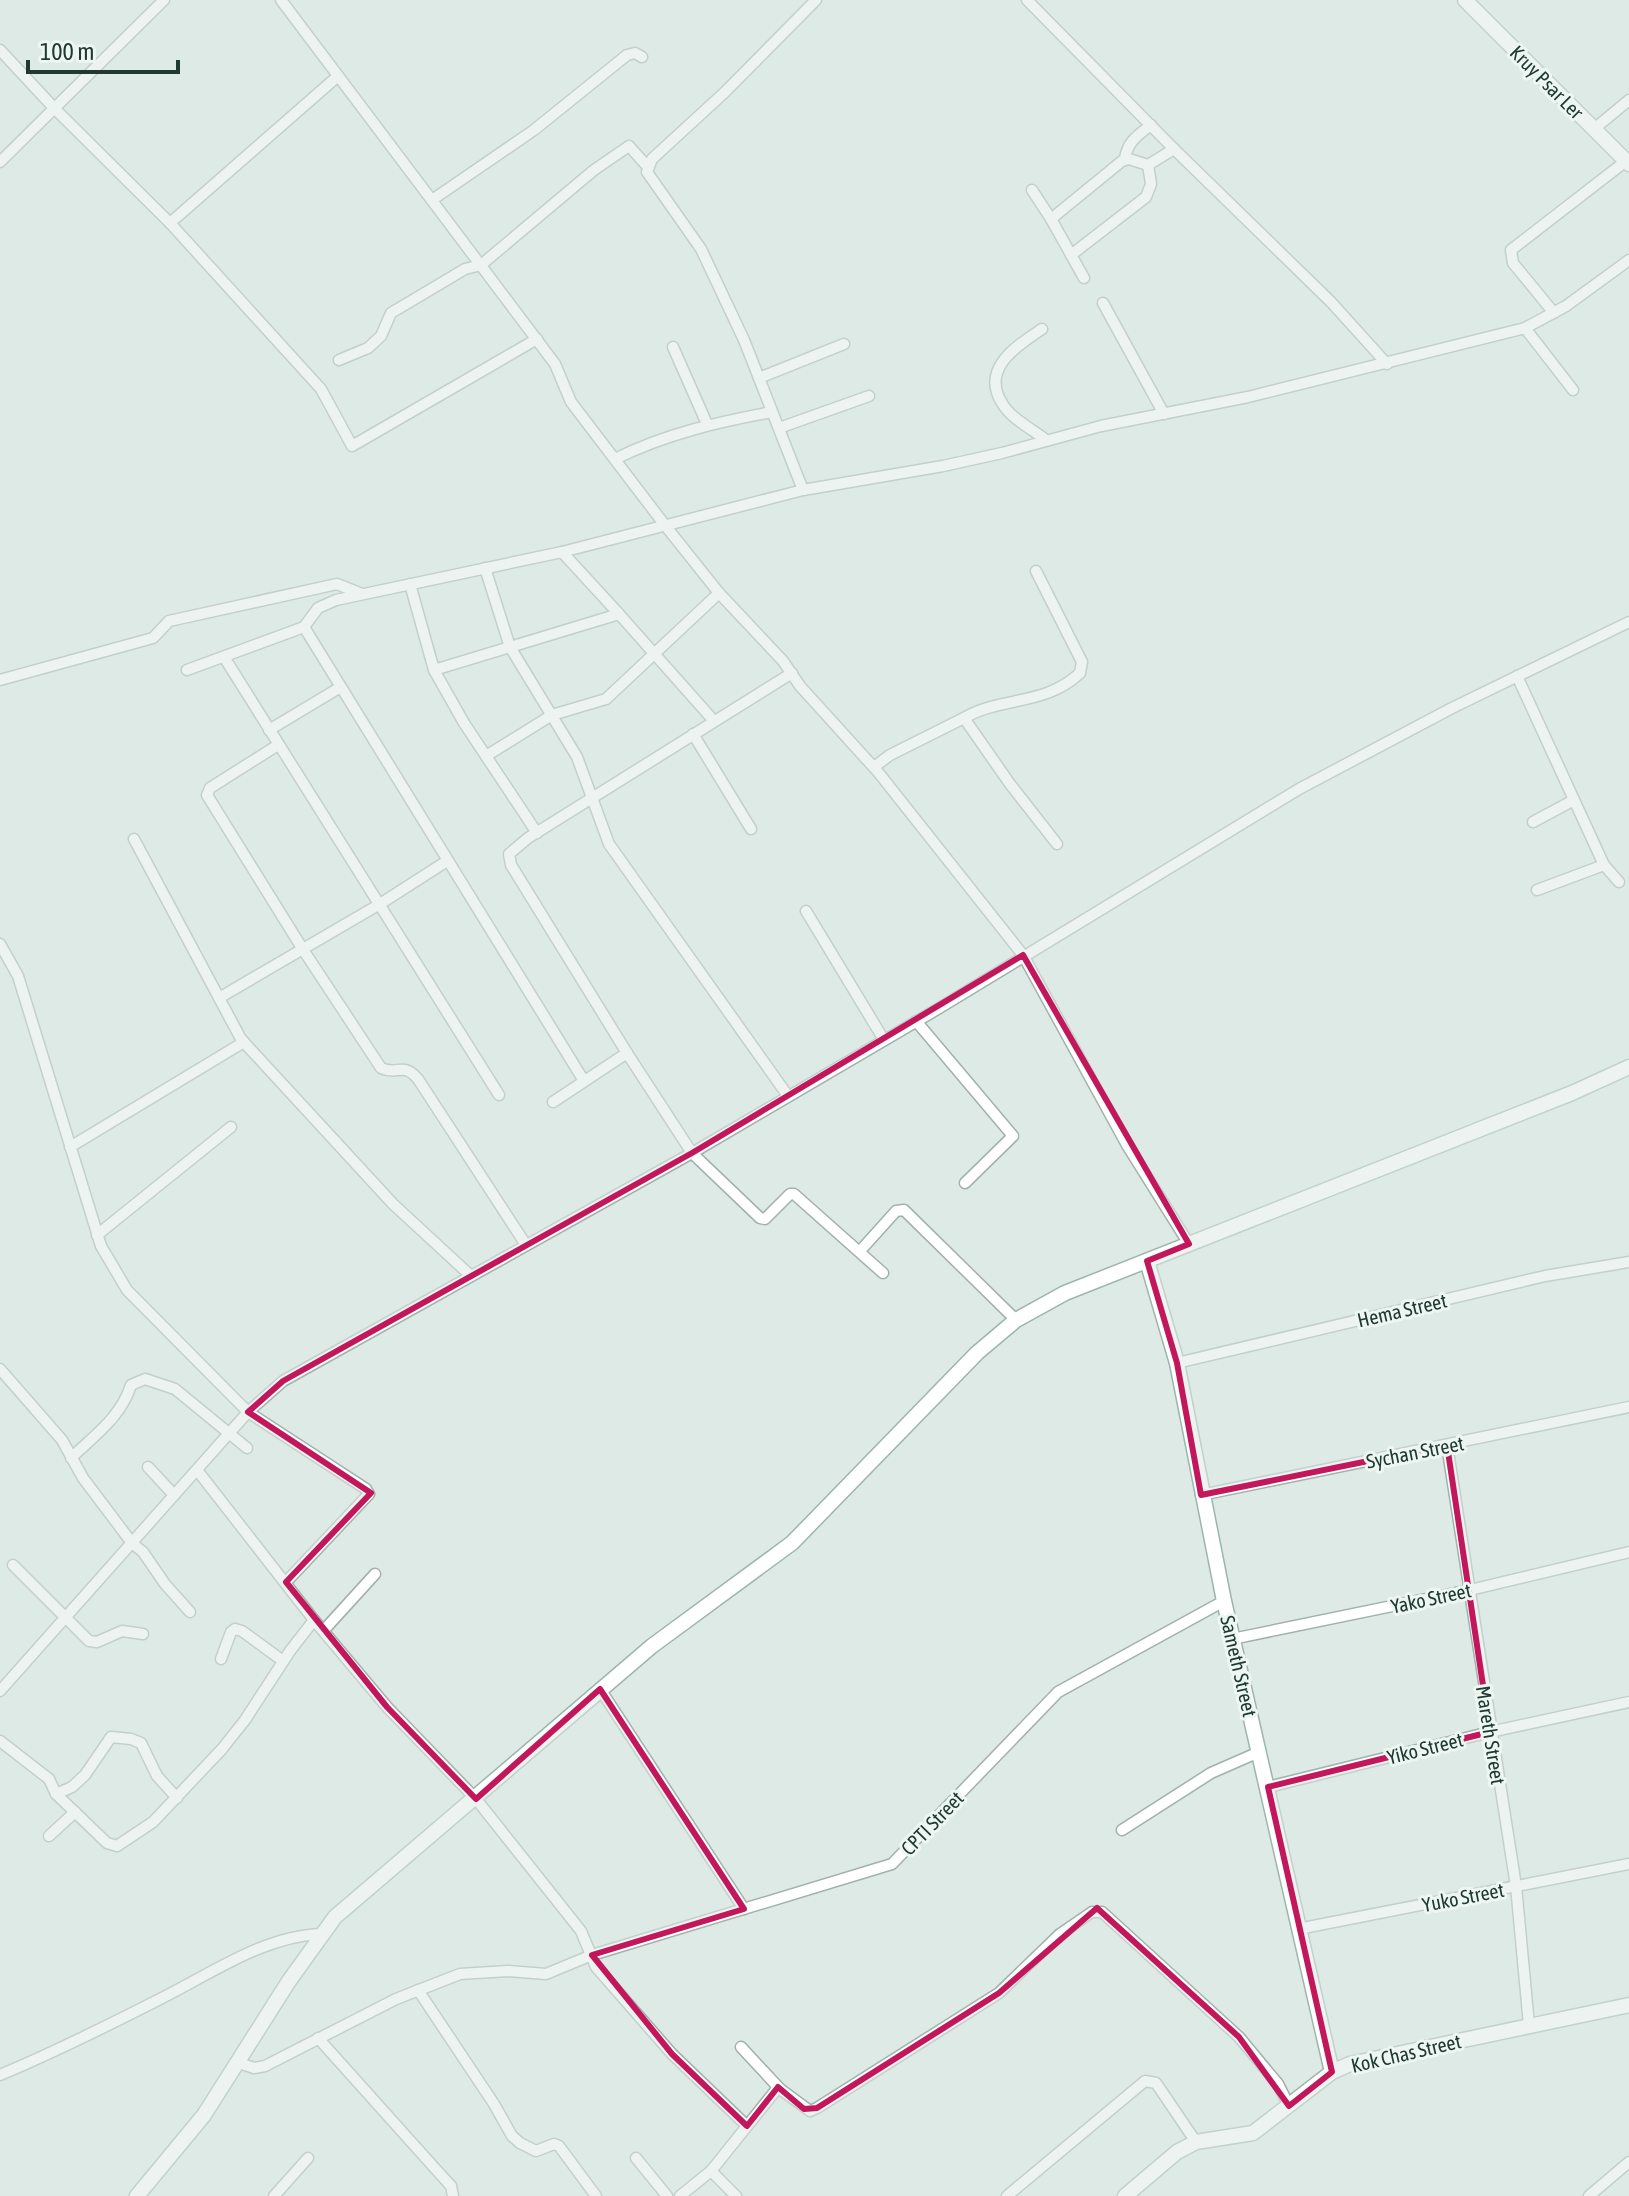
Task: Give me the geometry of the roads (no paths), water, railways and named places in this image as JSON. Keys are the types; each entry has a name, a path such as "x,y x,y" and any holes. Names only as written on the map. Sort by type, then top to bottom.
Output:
{"street":[{"path":"0,162 164,0"},
{"path":"281,0 537,339 555,364 571,402 664,524 719,593 874,767 1023,955 1127,1145 1189,1244"},
{"path":"647,166 816,0"},
{"path":"1027,0 1331,302 1387,364"},
{"name":"Kruy Psar Ler","path":"1465,0 1627,162"},
{"path":"0,50 170,223 321,389 352,446 537,339"},
{"path":"432,200 534,130 627,55 635,53 642,57"},
{"path":"170,223 338,76"},
{"path":"1594,129 1629,100"},
{"path":"1051,219 1125,159 1133,139 1151,125"},
{"path":"339,360 368,348 381,336 391,313 465,269 481,265 594,170 629,146 647,166 647,172 701,249 759,378 803,490"},
{"path":"1125,159 1148,165 1174,149"},
{"path":"1554,313 1513,263 1511,250 1627,162"},
{"path":"1071,255 1146,197 1151,184 1148,165"},
{"path":"1032,190 1084,278"},
{"path":"187,670 304,627 318,608 325,604 364,594 562,552 803,490 1002,453 1046,440 1387,364 1525,328 1554,313 1629,260"},
{"path":"1103,303 1164,414"},
{"path":"1525,328 1573,390"},
{"path":"1042,329 1004,356 997,381 1002,404 1046,440"},
{"path":"759,378 844,344"},
{"path":"673,347 707,424"},
{"path":"779,428 869,396"},
{"path":"615,459 638,447 707,424 772,412"},
{"path":"562,552 714,721"},
{"path":"485,568 510,647 577,757 609,844 788,1096"},
{"path":"874,767 890,755 964,718 993,706 1043,695 1080,673 1082,662 1036,571"},
{"path":"0,680 153,638 169,621 337,584 364,594"},
{"path":"410,584 434,670 464,723 537,833"},
{"path":"486,756 552,715 606,699 719,593"},
{"path":"434,670 619,614"},
{"path":"0,1691 248,1412 283,1381 692,1153 1299,789 1629,622"},
{"path":"304,627 584,1081"},
{"path":"224,657 499,1095"},
{"path":"792,673 537,833 509,854 511,865 692,1153 760,1218 765,1219 790,1194 794,1194 883,1273"},
{"path":"1517,676 1604,865 1619,882"},
{"path":"269,730 339,688"},
{"path":"964,718 1057,844"},
{"path":"693,734 751,829"},
{"path":"278,745 210,788 207,795 381,1068 388,1072 403,1068 411,1070 526,1245"},
{"path":"1533,822 1574,800"},
{"path":"134,839 244,1042 393,1204 471,1276"},
{"path":"219,998 447,861"},
{"path":"1537,890 1604,865"},
{"path":"806,911 884,1040"},
{"path":"0,944 18,976 101,1246 127,1290 248,1412 366,1489 369,1494 286,1582"},
{"path":"916,1021 1013,1136 965,1183"},
{"path":"70,1147 244,1042"},
{"path":"553,1102 627,1053"},
{"path":"137,2196 193,2130 321,1934 358,1896 476,1799 652,1646 792,1543 977,1353 1016,1320 1065,1293 1629,1067"},
{"path":"97,1235 231,1127"},
{"path":"860,1251 896,1211 904,1210 1016,1320"},
{"name":"Sameth Street","path":"1147,1261 1177,1363 1232,1639 1332,2072"},
{"name":"Hema Street","path":"1177,1363 1545,1276 1629,1262"},
{"path":"0,1369 62,1440 71,1458 132,1543 143,1552 165,1584 190,1612"},
{"path":"71,1458 116,1417 131,1385 145,1379 175,1389 247,1448"},
{"name":"Sychan Street","path":"1201,1495 1629,1407"},
{"name":"Mareth Street","path":"1447,1445 1516,1886 1529,2025"},
{"path":"148,1467 174,1495"},
{"path":"197,1470 314,1620 387,1707 476,1799 581,1931 596,1967 672,2054 747,2126"},
{"name":"Yako Street","path":"1232,1639 1470,1590 1629,1552"},
{"path":"13,1565 89,1641 97,1642 122,1631 143,1634"},
{"path":"324,1630 375,1574"},
{"name":"CPTI Street","path":"239,2063 259,2068 418,1990 460,1974 508,1971 546,1974 592,1955 892,1864 1058,1692 1224,1601"},
{"path":"0,1741 49,1779 56,1794 107,1843 117,1846 153,1822 233,1736 314,1620"},
{"path":"221,1659 235,1629 283,1661"},
{"path":"600,1689 744,1909"},
{"name":"Yiko Street","path":"1268,1787 1490,1732 1629,1702"},
{"path":"56,1794 72,1787 85,1775 111,1737 141,1743 157,1776 177,1798"},
{"path":"1122,1830 1211,1773 1259,1752"},
{"path":"49,1836 75,1812"},
{"name":"Yuko Street","path":"1298,1929 1629,1864"},
{"path":"741,2047 780,2089 810,2111 999,1993 1060,1934 1092,1912 1102,1912 1239,2037 1278,2084 1289,2106"},
{"path":"0,2075 107,2027 259,1948 300,1934 321,1934"},
{"path":"418,1990 512,2136 536,2151 554,2144 559,2146 596,2196"},
{"name":"Kok Chas Street","path":"1125,2196 1177,2152 1196,2142 1253,2133 1332,2072 1350,2064 1629,2005"},
{"path":"318,2038 451,2186 453,2196"},
{"path":"1007,2196 1145,2081 1156,2083 1196,2142"},
{"path":"680,2196 711,2171 774,2092 780,2089"},
{"path":"274,2196 308,2158"},
{"path":"636,2158 667,2196"},
{"path":"1589,2196 1629,2162"},
{"path":"711,2171 736,2196"}]}
